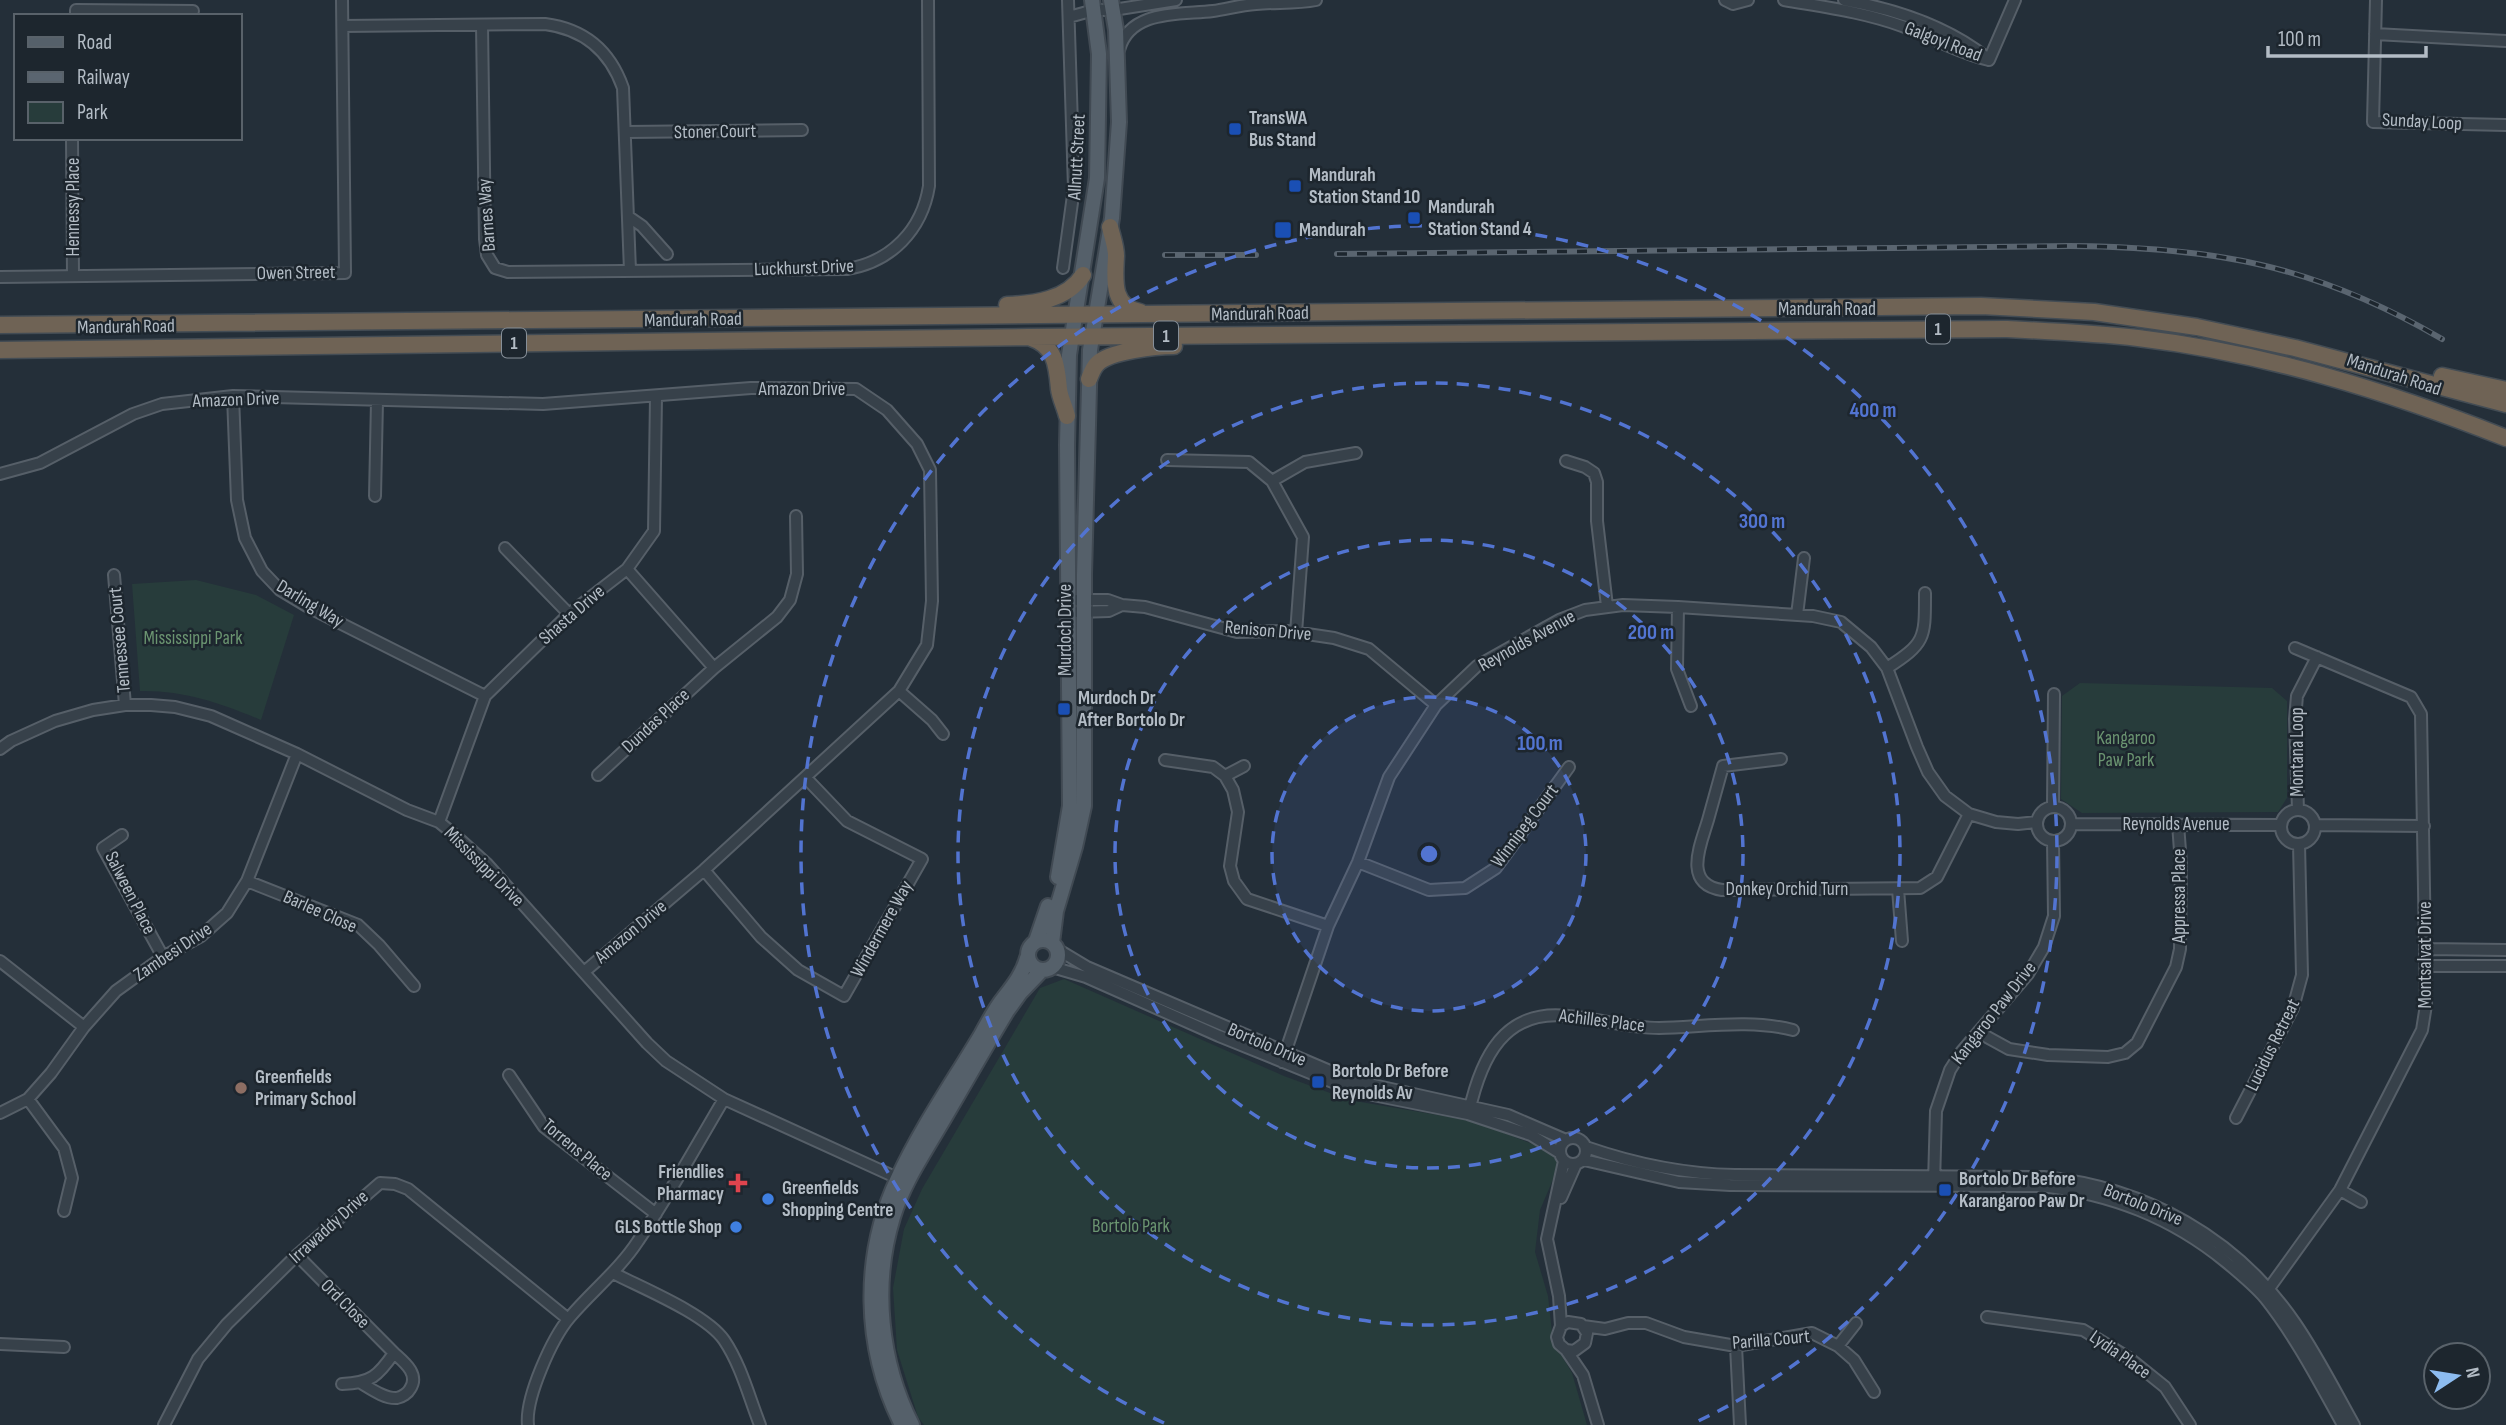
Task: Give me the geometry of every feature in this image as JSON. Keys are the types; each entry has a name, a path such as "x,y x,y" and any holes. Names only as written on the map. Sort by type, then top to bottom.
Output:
{"highway":[{"path":"1110,227 1115,250 1114,272 1118,296 1130,310 1150,313"},
{"path":"932,316 986,306 1025,304 1049,299 1069,291 1083,275"},
{"name":"Mandurah Road","path":"0,325 1922,306 2034,309 2156,320 2295,348 2506,404"},
{"name":"Mandurah Road","path":"0,350 1028,337 2005,329 2138,338 2277,363 2349,382 2506,438"},
{"path":"1089,379 1097,364 1108,358 1138,349 1179,346 1224,335"},
{"path":"1028,337 1042,343 1052,354 1067,416"},
{"name":"1","path":"2377,369 2406,368 2506,390"}],"main road":[{"name":"Allnutt Street","path":"1095,314 1110,227 1119,122 1118,58 1110,3"},
{"name":"Allnutt Street","path":"1075,314 1097,178 1099,54 1093,5"},
{"name":"Murdoch Drive","path":"912,1425 893,1377 882,1330 881,1283 888,1233 902,1180 1007,1011 1020,993 1057,959 1056,911 1076,848 1084,806 1067,416 1071,337 1075,314"},
{"name":"Murdoch Drive","path":"902,1425 892,1405 873,1337 870,1297 879,1230 902,1180 998,1005 1020,978 1029,947 1043,926 1060,868 1070,806 1077,606 1095,314"},
{"path":"1036,940 1045,939 1055,946"},
{"path":"1027,958 1032,967 1047,969"}],"street":[{"path":"342,0 343,26 545,24 576,31 604,52 619,75 623,88 627,132 630,271"},
{"name":"Luckhurst Drive","path":"630,271 846,269 860,267 881,258 899,245 922,212 929,186 928,0"},
{"path":"1063,268 1074,188 1068,0"},
{"path":"1069,17 1093,5 1176,0"},
{"path":"1118,58 1126,34 1138,24 1158,16 1316,0"},
{"path":"1725,0 1733,4 1748,0"},
{"name":"Galgoyl Road","path":"1784,0 1845,4 1966,54 1989,60 2015,0"},
{"name":"Sunday Loop","path":"2376,0 2373,122 2506,125"},
{"path":"76,14 76,10 193,9"},
{"name":"Barnes Way","path":"482,25 487,255 495,268 509,272 630,271"},
{"name":"Owen Street","path":"0,277 345,273 343,26"},
{"path":"2375,34 2506,41"},
{"name":"Stoner Court","path":"627,132 803,130"},
{"name":"Hennessy Place","path":"72,140 73,276"},
{"path":"629,217 642,226 667,254"},
{"name":"Amazon Drive","path":"0,474 40,463 133,414 162,404 233,396 543,404 751,388 856,389 887,410 917,444 930,470 932,601 927,645 899,691 704,870 584,972"},
{"name":"Darling Way","path":"233,396 237,500 245,538 262,570 280,590 310,608 485,695"},
{"name":"Shasta Drive","path":"439,822 485,695 569,614 627,569 654,531 656,397"},
{"path":"375,496 377,401"},
{"path":"1272,481 1305,462 1356,453"},
{"path":"1167,460 1249,462 1272,481 1303,537 1296,633"},
{"path":"1566,461 1594,473 1597,482 1597,521 1607,606"},
{"name":"Dundas Place","path":"598,775 714,667 777,617 790,600 797,574 796,516"},
{"path":"505,548 569,614"},
{"path":"1797,615 1804,558"},
{"path":"627,569 714,667"},
{"name":"Tennessee Court","path":"114,575 125,705"},
{"path":"1886,668 1915,649 1921,640 1925,629 1925,593"},
{"name":"Renison Drive","path":"1077,606 1108,600 1122,605 1158,610 1237,632 1296,633 1334,638 1369,649 1436,705"},
{"name":"Reynolds Avenue","path":"1284,1058 1328,926 1359,862 1389,777 1436,705 1477,666 1574,613 1607,606 1678,607 1797,615 1841,622 1871,647 1886,668 1928,772 1945,796 1969,814 1996,822 2037,822"},
{"path":"1678,607 1677,669 1691,706"},
{"name":"Montsalvat Drive","path":"2266,1292 2340,1190 2422,1030 2426,1005 2421,714 2411,697 2295,648"},
{"name":"Montana Loop","path":"2298,810 2295,719 2297,696 2317,657"},
{"path":"899,691 932,720 943,734"},
{"path":"2053,807 2054,694"},
{"name":"Mississippi Drive","path":"0,749 11,741 55,721 93,710 125,705 176,707 211,716 297,754 407,810 439,822 487,864 666,1061 724,1099 902,1180"},
{"name":"Zambesi Drive","path":"0,1113 28,1099 116,991 163,957 201,936 227,913 247,881 297,754"},
{"name":"Donkey Orchid Turn","path":"1781,759 1723,766 1699,845 1698,870 1707,885 1722,890 1920,888 1937,877 1969,814"},
{"path":"1165,760 1213,767 1226,776 1233,790 1238,812 1230,866 1234,881 1247,899 1328,926"},
{"path":"1226,776 1244,766"},
{"name":"Winnipeg Court","path":"1359,862 1429,890 1465,888 1496,868 1569,767"},
{"name":"Windermere Way","path":"704,870 770,945 799,970 844,996 922,859 847,821 806,778"},
{"path":"2053,807 2061,808 2069,815 2071,824 2066,836 2053,841 2042,836 2037,822 2044,810 2053,807"},
{"path":"2298,810 2308,812 2315,825 2313,836 2299,844 2288,840 2281,825 2287,814 2298,810"},
{"name":"Reynolds Avenue","path":"2071,824 2281,825"},
{"name":"Appressa Place","path":"1978,1032 2008,1049 2048,1055 2108,1058 2126,1053 2137,1043 2176,967 2180,949 2179,824"},
{"path":"2315,825 2424,826"},
{"name":"Salween Place","path":"122,835 103,849 163,957"},
{"name":"Kangaroo Paw Drive","path":"1934,1180 1934,1129 1939,1098 1950,1070 1978,1032 2028,974 2044,947 2054,916 2053,841"},
{"name":"Lucidus Retreat","path":"2236,1118 2293,1009 2299,990 2302,975 2299,844"},
{"name":"Barlee Close","path":"247,881 358,925 414,986"},
{"path":"1898,889 1902,941"},
{"name":"Bortolo Drive","path":"1055,946 1087,967 1284,1058"},
{"path":"2426,949 2506,950"},
{"path":"0,961 84,1027"},
{"path":"2426,966 2506,966"},
{"name":"Bortolo Drive","path":"1047,969 1086,977 1284,1058 1364,1083 1469,1110 1508,1115 1566,1140"},
{"name":"Achilles Place","path":"1469,1110 1479,1072 1493,1047 1515,1027 1538,1017 1568,1016 1642,1027 1767,1025 1793,1030"},
{"name":"Torrens Place","path":"509,1075 544,1126 656,1214"},
{"path":"28,1099 64,1148 72,1178 64,1212"},
{"path":"528,1425 527,1416 535,1380 568,1319 613,1273 636,1244 724,1099"},
{"name":"Bortolo Drive","path":"1469,1110 1531,1135 1562,1157"},
{"path":"1553,1213 1586,1147 1577,1138 1566,1140 1561,1146 1562,1157 1547,1239 1559,1296 1561,1326 1557,1337 1559,1344 1583,1375 1598,1425"},
{"name":"Bortolo Drive","path":"1586,1147 1612,1156 1685,1172 2041,1186 2085,1192 2131,1206 2166,1222 2201,1243 2266,1292 2296,1324 2354,1425"},
{"path":"1562,1157 1580,1162"},
{"name":"Bortolo Drive","path":"1580,1162 1690,1183 1934,1180"},
{"name":"Irrawaddy Drive","path":"164,1425 198,1359 227,1324 297,1255 380,1183 408,1189 568,1319"},
{"path":"2340,1190 2361,1202"},
{"name":"Ord Close","path":"297,1255 411,1371 414,1381 409,1392 398,1398 387,1396 361,1383 342,1384"},
{"path":"613,1273 699,1318 723,1338 733,1356 760,1425"},
{"name":"Bortolo Drive","path":"2266,1292 2343,1425"},
{"path":"1559,1296 1570,1316 1587,1333 1583,1375"},
{"name":"Lydia Place","path":"1987,1317 2083,1330 2129,1358 2165,1387 2190,1425"},
{"path":"1561,1326 1568,1322 1579,1324"},
{"path":"1838,1346 1856,1322"},
{"name":"Parilla Court","path":"1584,1345 1605,1329 1628,1323 1646,1323 1684,1336 1736,1346 1812,1333 1838,1346 1854,1360 1874,1392"},
{"name":"Parilla Court","path":"1579,1324 1605,1329"},
{"path":"0,1344 64,1347"},
{"path":"1566,1350 1574,1351 1584,1345"},
{"path":"1736,1346 1740,1425"},
{"path":"361,1383 376,1376 394,1353"}],"green space":[{"name":"Mississippi Park","path":"196,580 256,595 294,615 261,720 202,699 140,691 132,584"},
{"name":"Kangaroo Paw Park","path":"2080,683 2272,688 2287,701 2287,798 2278,812 2082,813 2061,799 2062,696"},
{"name":"Bortolo Park","path":"1064,979 1284,1076 1349,1100 1473,1121 1563,1156 1540,1210 1535,1252 1548,1296 1553,1341 1572,1373 1587,1425 924,1425 918,1417 897,1350 893,1288 904,1229 922,1189 1040,988"}],"railway":[{"path":"1337,254 2121,247 2217,256 2306,277 2351,293 2442,339"},
{"path":"1165,255 1256,255"}],"place":[{"name":"TransWA Bus Stand","path":"1235,129"},
{"name":"Mandurah Station Stand 10","path":"1295,186"},
{"name":"Mandurah Station Stand 4","path":"1414,218"},
{"name":"Mandurah","path":"1283,230"},
{"name":"Murdoch Dr After Bortolo Dr","path":"1064,709"},
{"name":"Bortolo Dr Before Reynolds Av","path":"1318,1082"},
{"name":"Greenfields Primary School","path":"241,1088"},
{"name":"Friendlies Pharmacy","path":"738,1183"},
{"name":"Bortolo Dr Before Karangaroo Paw Dr","path":"1945,1190"},
{"name":"Greenfields Shopping Centre","path":"768,1199"},
{"name":"GLS Bottle Shop","path":"736,1227"}]}
